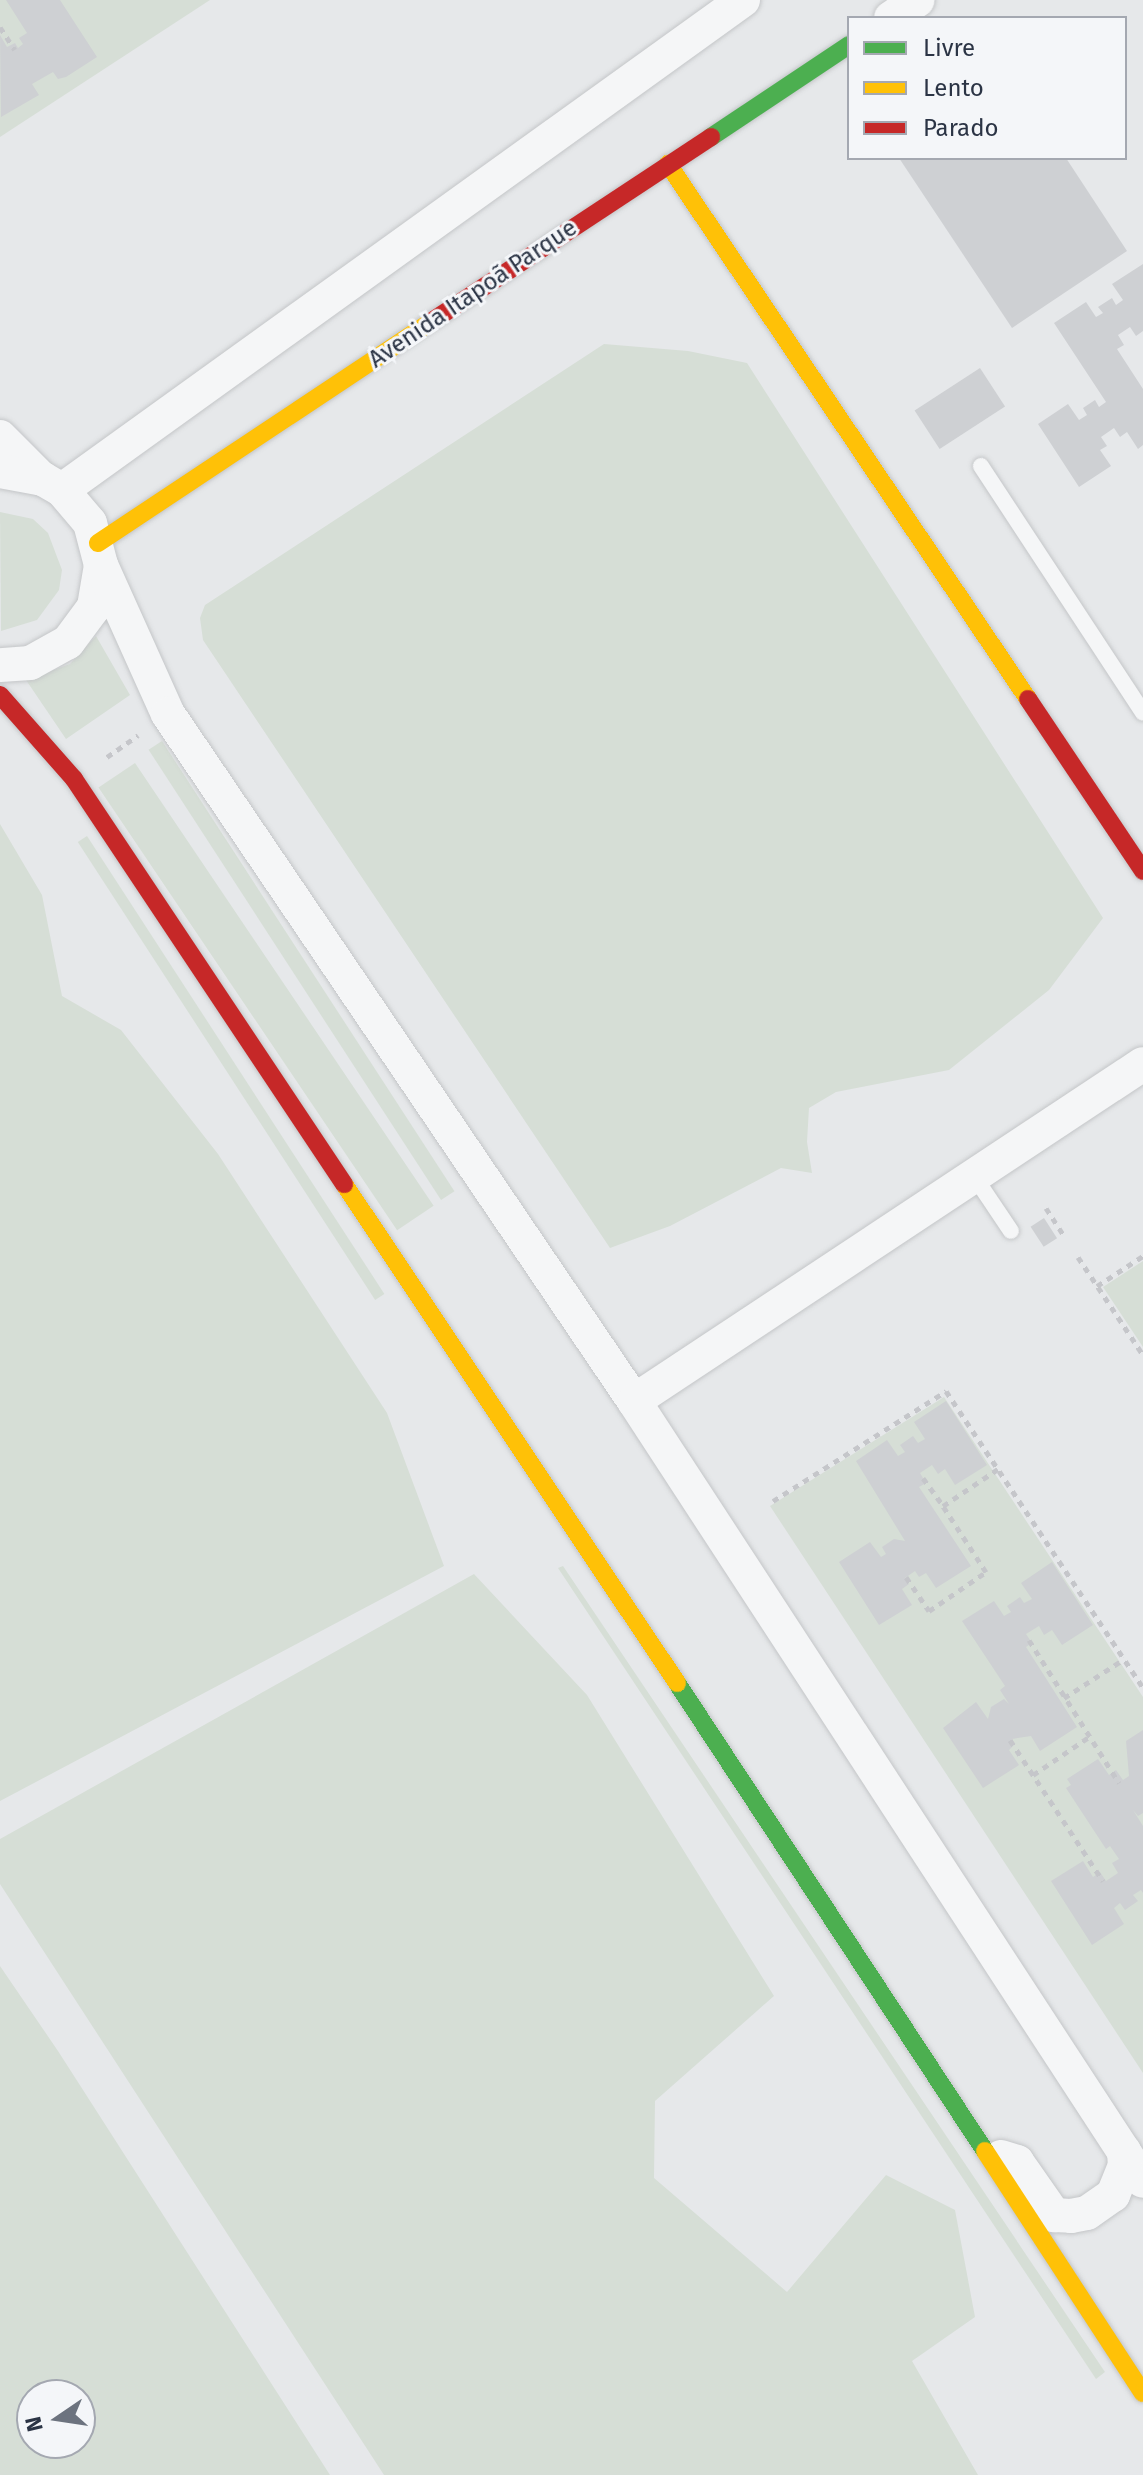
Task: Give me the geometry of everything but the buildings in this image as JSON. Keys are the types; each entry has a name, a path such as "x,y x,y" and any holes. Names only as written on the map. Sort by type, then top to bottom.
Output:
{"street":[{"path":"0,471 52,484 743,0"},
{"path":"894,16 918,0"},
{"name":"Avenida Itapoã Parque","path":"100,554 668,164 847,46"},
{"path":"668,164 1143,871"},
{"path":"0,437 78,505 168,714 634,1401 1143,2181"},
{"path":"0,665 30,663 68,642 94,607 100,554"},
{"path":"0,695 74,779 418,1295 449,1372 538,1504 585,1545 989,2153 1143,2393"},
{"path":"634,1401 1143,1064"},
{"path":"989,2153 1017,2162 1054,2215 1071,2216 1087,2213 1113,2195 1125,2166 1124,2151"}],"lane":[{"path":"981,466 1143,713"},
{"path":"974,1176 1011,1231"}],"path":[{"path":"0,27 15,50"},
{"path":"74,779 168,714"},
{"path":"1046,1208 1063,1234"},
{"path":"1097,1286 1143,1256"},
{"path":"1078,1257 1143,1355"},
{"path":"773,1501 946,1391 1143,1688"},
{"path":"943,1506 998,1469"},
{"path":"906,1577 929,1611 986,1572 923,1478"},
{"path":"1029,1640 1119,1783"},
{"path":"1064,1698 1124,1659"},
{"path":"1033,1775 1089,1737"},
{"path":"1010,1740 1103,1881"}],"shaded area":[{"path":"0,0 210,0 0,137"},
{"path":"604,344 688,351 747,363 1103,918 1049,990 949,1070 836,1092 809,1108 807,1142 812,1173 781,1168 670,1226 610,1248 203,640 200,618 205,605"},
{"path":"0,512 33,519 48,533 62,570 59,590 37,620 1,631"},
{"path":"96,636 130,695 66,739 26,680 70,664"},
{"path":"162,741 454,1191 441,1200 149,750"},
{"path":"135,763 434,1206 397,1230 99,788"},
{"path":"0,824 42,895 62,996 121,1030 218,1154 387,1413 444,1566 0,1801"},
{"path":"87,836 384,1294 375,1300 78,842"},
{"path":"1143,1261 1143,1347 1103,1287"},
{"path":"944,1397 1143,1697 1143,2073 770,1506"},
{"path":"563,1566 1105,2372 1096,2379 558,1568"},
{"path":"474,1574 587,1695 774,1996 655,2101 654,2178 787,2292 886,2175 955,2210 975,2317 912,2361 978,2475 384,2475 0,1884 0,1839"},
{"path":"0,1966 58,2051 330,2475 0,2475"}],"traffic: fast":[{"path":"711,137 847,46"},
{"path":"677,1683 985,2151"}],"traffic: slow":[{"path":"668,164 1028,699"},
{"path":"98,543 429,323"},
{"path":"344,1184 677,1683"},
{"path":"985,2151 1143,2393"}],"traffic: jam":[{"path":"429,323 711,137"},
{"path":"0,695 74,779 344,1184"},
{"path":"1028,699 1143,871"}]}
